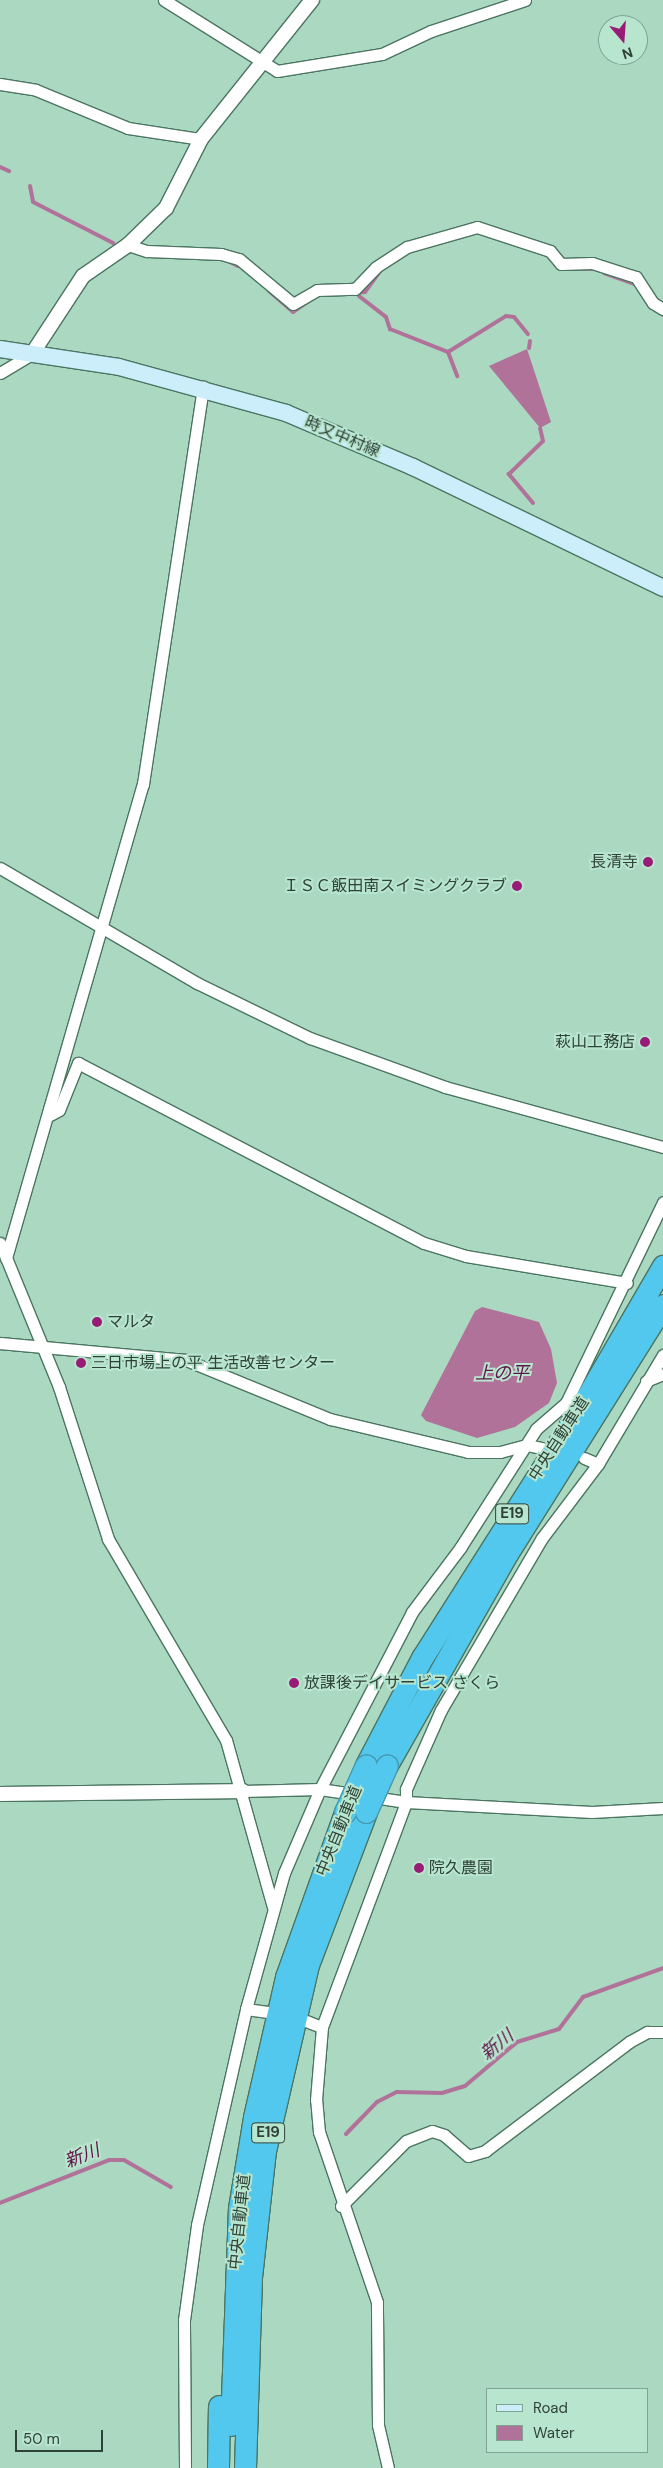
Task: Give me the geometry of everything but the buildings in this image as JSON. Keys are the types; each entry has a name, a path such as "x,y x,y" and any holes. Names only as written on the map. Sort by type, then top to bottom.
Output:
{"highway":[{"name":"中央自動車道","path":"230,2468 231,2352 239,2208 256,2108 286,1977 355,1812 427,1650 580,1409 663,1266"},
{"name":"中央自動車道","path":"377,1765 663,1305"},
{"name":"中央自動車道","path":"245,2468 251,2276 258,2192 288,2038 355,1812"},
{"path":"251,2276 256,2468"},
{"path":"218,2468 220,2389 231,2352"}],"main road":[{"name":"時又中村線","path":"0,349 119,366 203,387 286,413 412,467 663,588"}],"street":[{"path":"164,0 278,71 382,54 431,31 525,0"},
{"path":"0,373 32,354 83,276 128,244 166,208 201,138 260,60 312,0"},
{"path":"0,84 36,90 128,128 201,138"},
{"path":"128,244 147,251 221,254 239,259 293,304 317,290 355,289 376,267 407,247 477,227 550,251 561,264 592,263 636,277 653,303 663,309"},
{"path":"6,1258 50,1115 144,784 203,387"},
{"path":"0,868 104,926 197,982 310,1038 445,1087 663,1147"},
{"path":"50,1115 59,1110 78,1062 424,1243 466,1256 627,1283"},
{"path":"185,2468 184,2320 197,2225 246,2009 273,1907 320,1789 412,1612 460,1548 526,1444 566,1403 627,1283 663,1202"},
{"path":"0,1243 44,1345 108,1539 226,1740 243,1791 273,1907"},
{"path":"0,1343 44,1345 186,1360 324,1417 468,1452 500,1452 526,1444 546,1449"},
{"path":"388,2468 378,2426 380,2333 377,2302 340,2206 319,2132 316,2100 322,2027 406,1802 406,1789 441,1710 542,1538 598,1464 663,1355"},
{"path":"646,1381 663,1374"},
{"path":"584,1458 598,1464"},
{"path":"0,1794 320,1789 406,1802 592,1812 663,1808"},
{"path":"246,2009 268,2012"},
{"path":"306,2021 322,2027"},
{"path":"340,2206 406,2141 432,2131 444,2135 468,2156 486,2151 629,2042 647,2032 663,2032"}],"water":[{"path":"527,349 551,422 540,428 489,366"},
{"name":"上の平","path":"482,1307 539,1322 551,1349 557,1383 549,1403 515,1427 477,1438 426,1421 421,1415 475,1311"}],"waterway":[{"path":"0,167 9,171"},
{"path":"30,186 33,202 113,243"},
{"path":"228,261 238,266"},
{"path":"348,294 365,292 384,266"},
{"path":"563,268 595,269"},
{"path":"604,273 637,285"},
{"path":"269,291 293,312 310,300"},
{"path":"359,296 386,317 390,329 448,352 506,316 514,317 528,334"},
{"path":"648,304 663,315"},
{"path":"529,348 530,341"},
{"path":"448,352 457,376"},
{"path":"533,503 509,474 543,441 540,428"},
{"name":"新川","path":"346,2134 377,2102 397,2092 442,2093 465,2086 517,2042 559,2029 583,1997 663,1968"},
{"name":"新川","path":"0,2203 109,2160 124,2160 171,2187"}],"place":[{"name":"長清寺","path":"648,862"},
{"name":"ＩＳＣ飯田南スイミングクラブ","path":"517,886"},
{"name":"萩山工務店","path":"645,1042"},
{"name":"マルタ","path":"97,1322"},
{"name":"三日市場上の平 生活改善センター","path":"81,1363"},
{"name":"放課後デイサービス さくら","path":"294,1683"},
{"name":"院久農園","path":"419,1868"}]}
